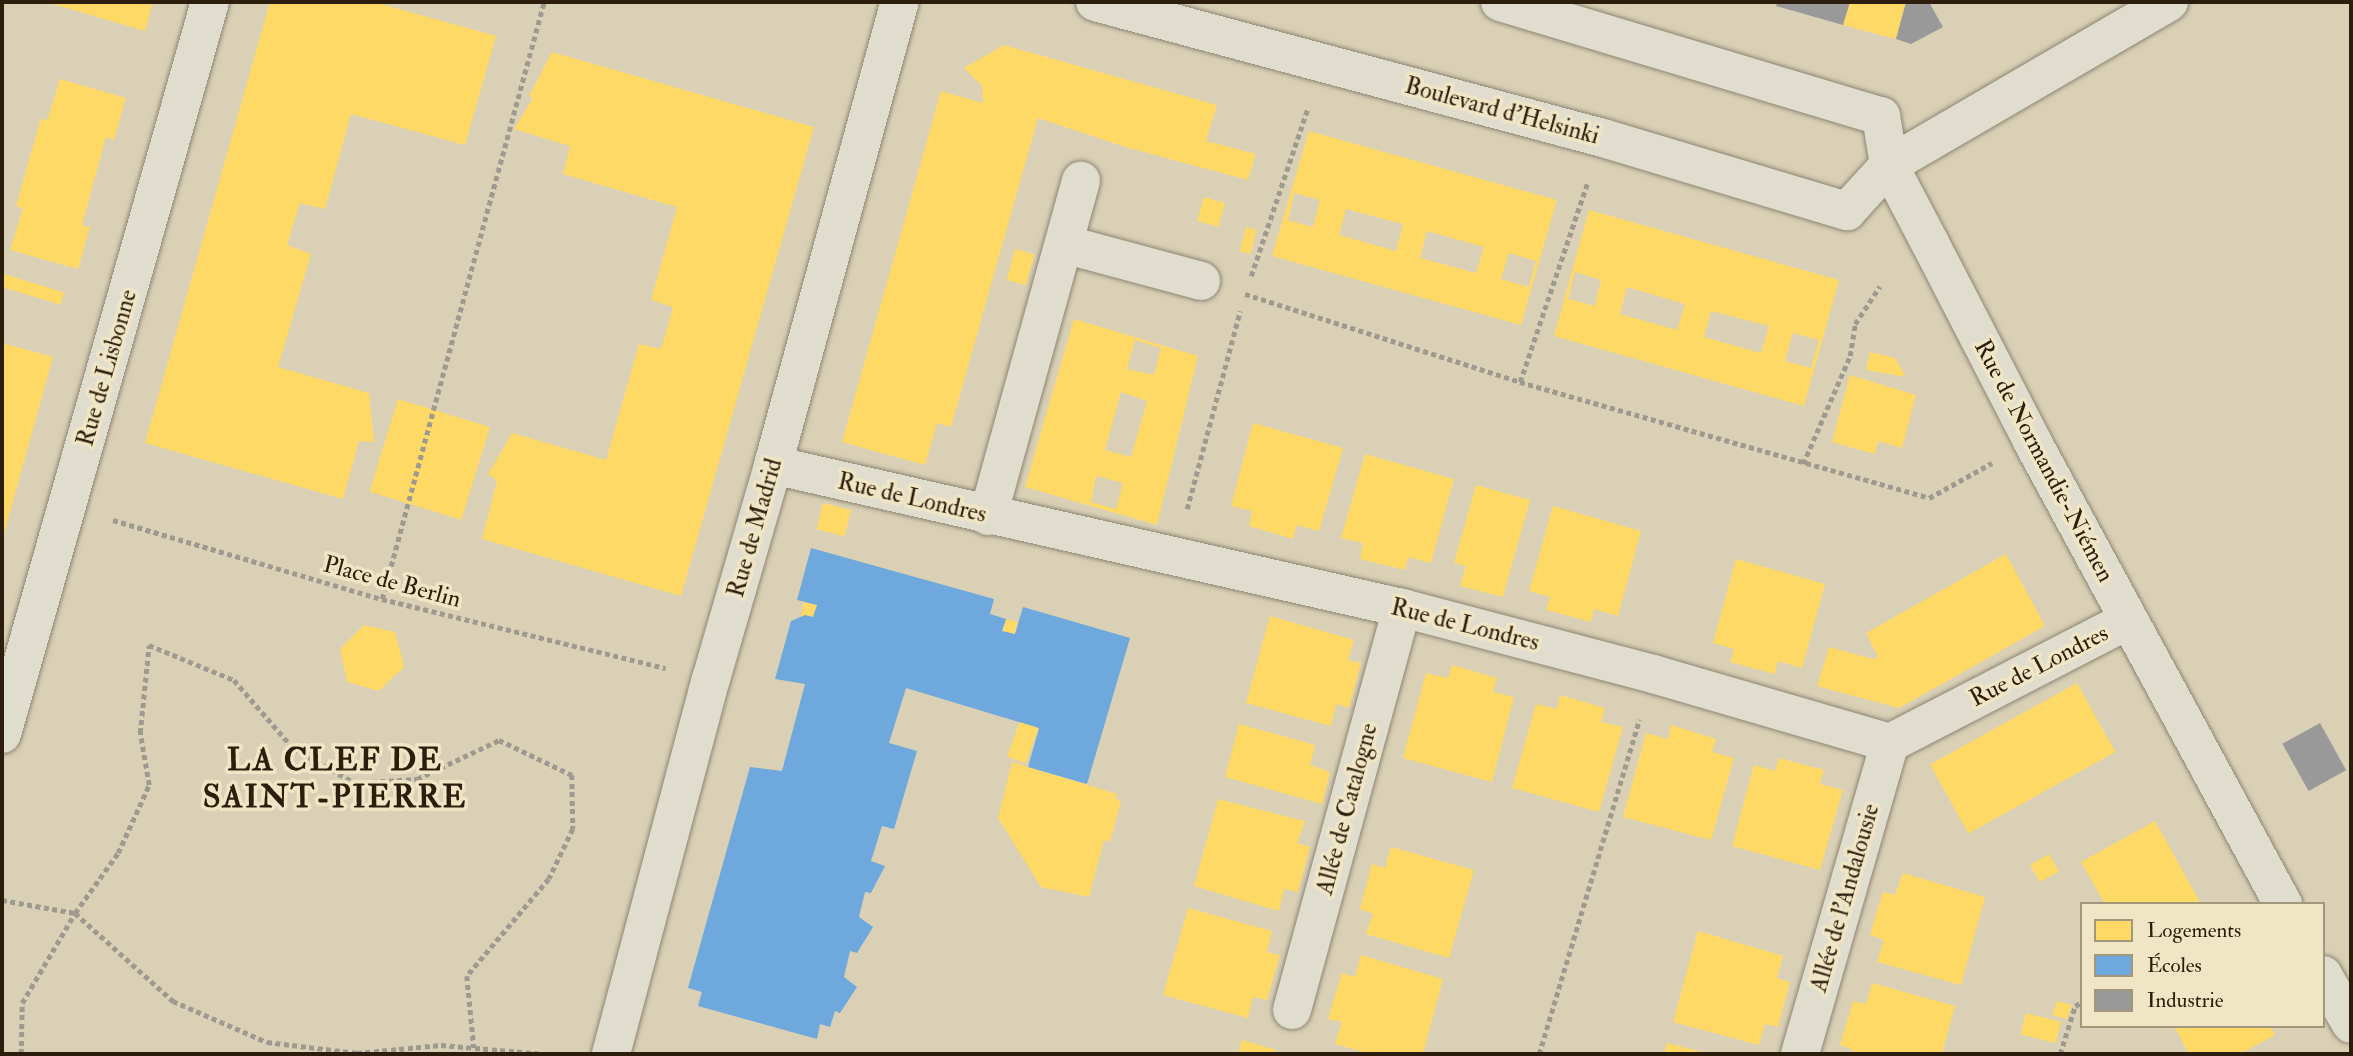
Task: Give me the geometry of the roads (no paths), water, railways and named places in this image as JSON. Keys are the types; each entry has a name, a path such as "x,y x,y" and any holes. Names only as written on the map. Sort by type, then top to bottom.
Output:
{"street":[{"name":"Rue de Lisbonne","path":"2,734 210,2"},
{"name":"Rue de Madrid","path":"611,1054 711,679 773,465 900,2"},
{"name":"Boulevard d'Helsinki","path":"1095,2 1603,138 1847,211 1889,165 2169,2"},
{"path":"1500,2 1881,116 1889,165"},
{"name":"Rue de Normandie-Niémen","path":"1889,165 2032,441 2282,902"},
{"path":"988,516 1081,181"},
{"path":"1064,244 1201,281"},
{"name":"Rue de Londres","path":"773,465 1402,608 1653,674 1891,743 2129,620"},
{"name":"Allée de Catalogne","path":"1292,1010 1402,608"},
{"name":"Allée de l'Andalousie","path":"1800,1054 1891,743"},
{"path":"2325,978 2351,1024"}],"district":[{"name":"LA CLEF DE SAINT-PIERRE","path":"335,780"}]}
